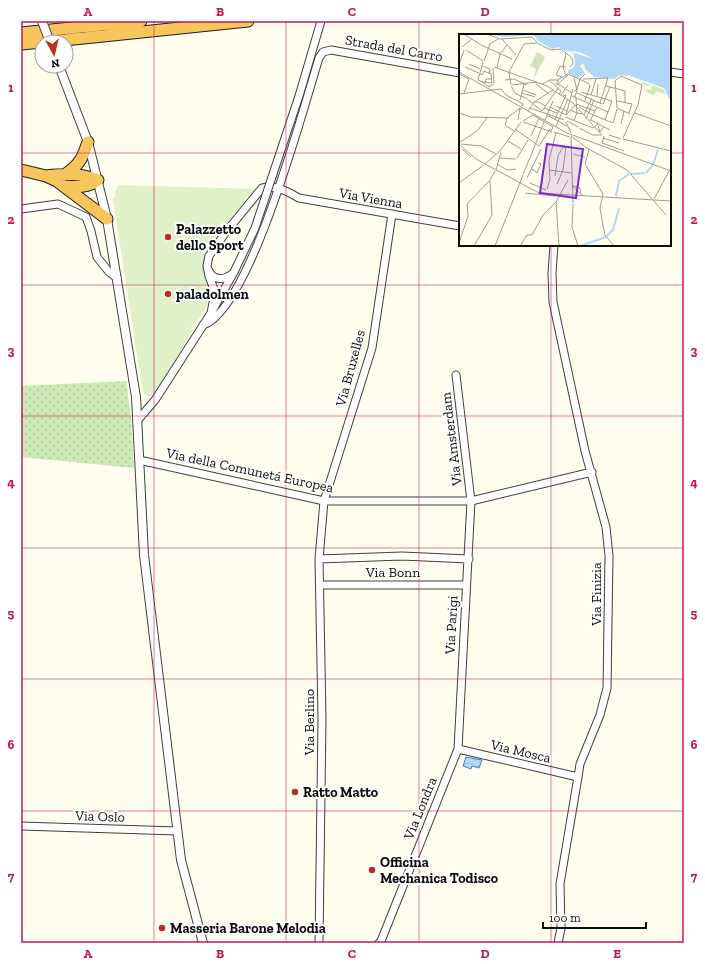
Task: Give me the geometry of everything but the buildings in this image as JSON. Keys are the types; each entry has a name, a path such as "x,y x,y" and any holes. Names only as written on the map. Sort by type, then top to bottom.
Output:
{"highway":[{"path":"22,33 141,21"},
{"path":"74,39 248,21"},
{"path":"21,44 34,43"},
{"path":"66,174 77,166 84,155 88,142"},
{"path":"21,170 46,176 64,186 107,219"},
{"path":"46,176 66,174 90,176 98,180 89,186 64,186"}],"street":[{"path":"42,21 47,34"},
{"path":"137,421 155,400 211,313 234,272 255,228 299,96 321,21"},
{"name":"Strada del Carro","path":"279,189 319,58 323,52 331,50 459,73"},
{"path":"671,72 684,74"},
{"path":"62,74 88,142 107,219 117,278 136,397 144,556 177,831 181,860 202,943"},
{"path":"203,325 208,324 216,318 227,303 253,254 279,189 268,186 257,192 209,256 207,266 210,283 215,292 211,313"},
{"name":"Via Vienna","path":"279,189 299,198 459,226"},
{"path":"21,209 58,204 86,217 97,257 109,272 117,278"},
{"name":"Via Bruxelles","path":"324,501 372,348 392,214"},
{"name":"Via Finizia","path":"554,246 552,273 553,302 585,451 606,527 609,556 607,688 600,715 580,764 560,884 561,928 558,943"},
{"path":"207,266 215,278 223,279 234,272"},
{"name":"Via Amsterdam","path":"456,374 471,501"},
{"name":"Via della Comunetá Europea","path":"139,460 324,501 471,501 592,472"},
{"name":"Via Berlino","path":"319,943 322,719 319,559 324,501"},
{"name":"Via Parigi","path":"458,749 471,501"},
{"path":"319,559 402,556 469,559"},
{"name":"Via Bonn","path":"320,585 466,585"},
{"name":"Via Mosca","path":"458,749 578,777"},
{"name":"Via Londra","path":"379,943 458,749"},
{"name":"Via Oslo","path":"21,826 177,831"}],"green space":[{"name":"paladolmen","path":"118,185 255,189 249,197 247,196 244,200 245,202 210,249 203,268 209,287 208,303 200,318 191,328 193,330 157,390 149,397 143,393 113,199 116,197 115,193"},
{"path":"126,381 131,417 134,468 21,457 21,386"}],"water":[{"path":"466,757 482,760 479,768 472,766 471,769 463,766"}],"place":[{"name":"Palazzetto dello Sport","path":"168,237"},
{"name":"paladolmen","path":"168,294"},
{"name":"Ratto Matto","path":"295,792"},
{"name":"Officina Mechanica Todisco","path":"372,870"},
{"name":"Masseria Barone Melodia","path":"162,928"}]}
